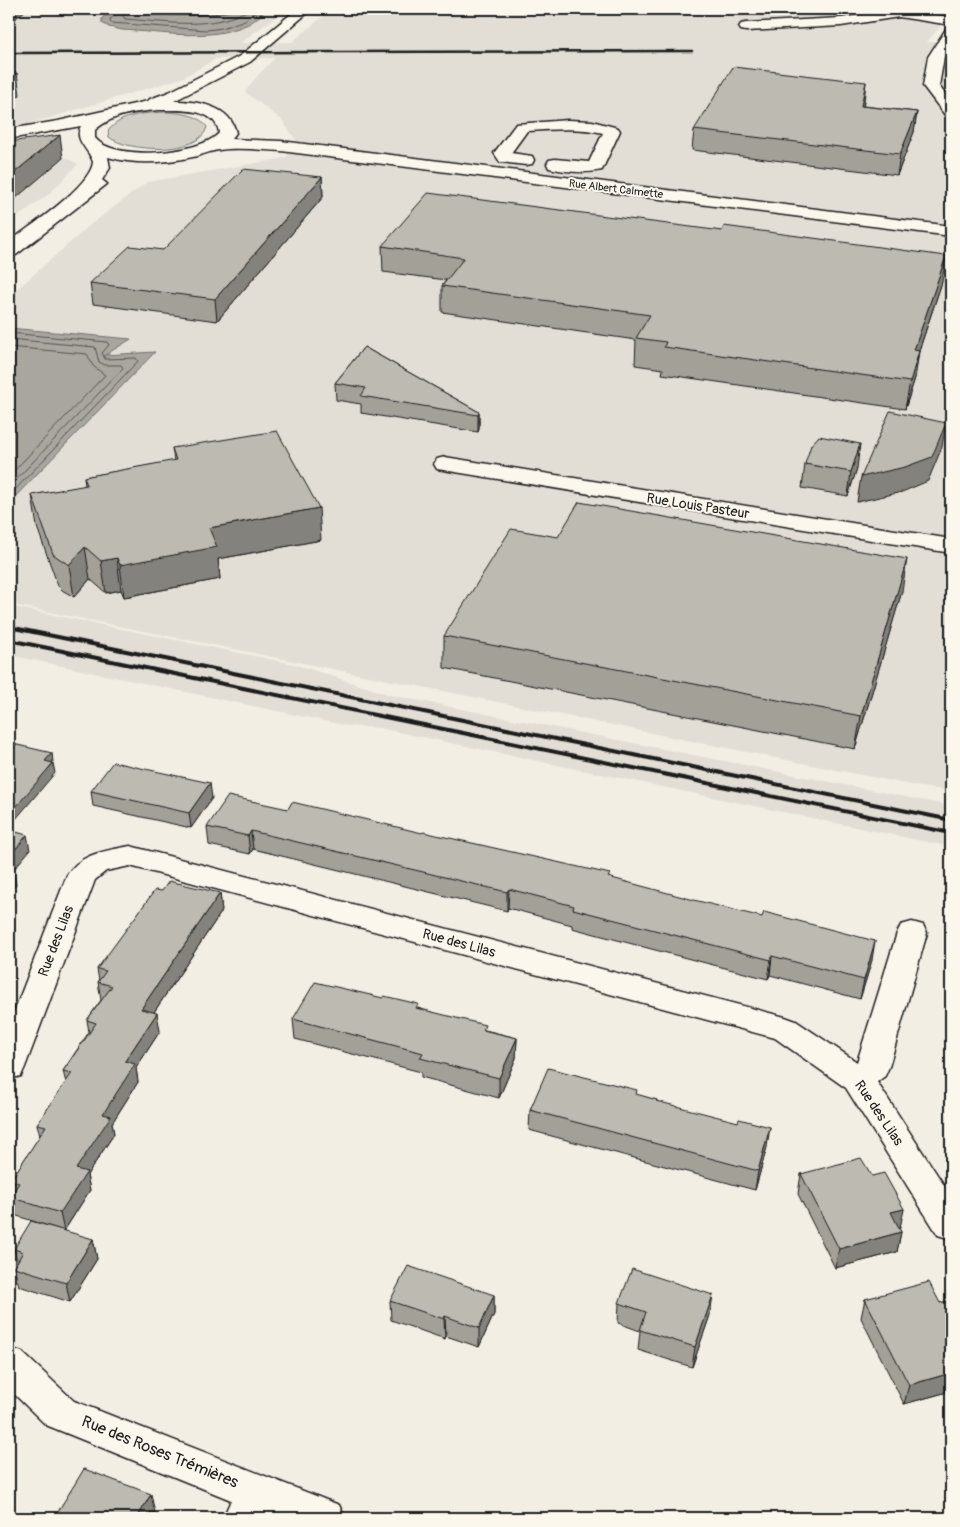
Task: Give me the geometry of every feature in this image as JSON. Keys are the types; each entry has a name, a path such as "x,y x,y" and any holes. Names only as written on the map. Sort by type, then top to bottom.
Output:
{"street":[{"path":"9,134 106,116 176,95 245,59 305,9"},
{"path":"746,27 841,22 899,12 951,21"},
{"path":"948,38 936,57 931,86 951,112"},
{"path":"9,251 83,193 117,173 142,163 177,156 212,145 224,139 225,124 218,108 223,93 245,59"},
{"name":"Rue Albert Calmette","path":"136,107 176,105 196,108 225,124 240,136 281,146"},
{"path":"79,142 86,136 88,129 95,122 106,116"},
{"path":"549,124 612,131 596,166 584,168 526,160 506,158 502,153 522,127 549,124"},
{"path":"9,139 79,142 119,155 156,158 177,156"},
{"path":"79,142 101,156 101,168 83,193"},
{"name":"Rue Albert Calmette","path":"212,145 281,146 951,231"},
{"path":"514,176 526,160"},
{"name":"Rue Louis Pasteur","path":"446,464 951,546"},
{"name":"Rue des Lilas","path":"9,1066 82,875 97,863 130,856 785,1029 858,1079 951,1225"},
{"path":"858,1079 873,1067 908,944"},
{"name":"Rue des Roses Trémières","path":"9,1364 60,1413 250,1505 325,1518"}],"shaded area":[{"path":"9,9 287,9 240,43 292,42 332,9 951,9 951,14 927,42 951,42 951,791 921,787 9,604 9,296 90,225 147,182 285,158 298,143 282,120 245,92 257,76 275,58 216,59 182,78 9,130"},
{"path":"166,112 194,117 207,127 202,136 191,143 178,147 146,148 131,146 109,137 108,131 120,121 142,114"},
{"path":"47,147 78,164 49,194 9,223 9,148"},
{"path":"9,606 294,664 391,695 951,806 951,847 379,728 348,726 9,655"}],"water":[{"path":"116,9 268,9 249,24 231,30 201,35 185,35 122,30 102,23 102,18"},
{"path":"9,328 131,339 105,355 155,352 9,503"}],"building":[{"path":"733,67 866,82 861,106 917,112 900,154 694,130"},
{"path":"9,72 17,73 9,79"},
{"path":"60,135 9,177 9,142"},
{"path":"243,169 322,177 215,299 90,283 130,246 163,250"},
{"path":"428,193 722,231 724,226 946,256 914,350 919,351 910,382 664,347 666,342 636,338 650,315 442,286 464,258 382,246"},
{"path":"364,347 479,412 478,415 361,396 366,388 335,383"},
{"path":"890,411 946,423 932,457 905,467 861,477"},
{"path":"277,431 319,508 209,528 217,547 120,565 117,558 101,561 85,547 69,565 53,554 32,495 87,485 84,477 176,460 172,448"},
{"path":"819,436 860,444 851,472 805,464 811,445"},
{"path":"579,502 907,559 861,716 444,636 511,529 558,537"},
{"path":"9,743 52,753 45,761 53,763 9,815"},
{"path":"113,762 210,783 189,813 91,791"},
{"path":"228,796 288,809 292,802 422,833 610,874 608,877 694,900 762,917 764,912 875,941 864,980 772,956 771,960 573,909 574,906 509,889 507,892 251,831 248,836 207,827"},
{"path":"9,830 27,835 9,857"},
{"path":"169,881 220,893 141,1009 157,1013 125,1061 135,1064 103,1114 111,1116 76,1169 87,1172 60,1213 10,1197 19,1183 11,1180 46,1126 37,1124 72,1073 63,1071 96,1023 87,1020 112,986 98,982 106,971 97,969 155,890 162,891"},
{"path":"315,982 418,1004 416,1008 485,1025 483,1030 517,1038 499,1078 420,1058 423,1053 293,1019"},
{"path":"548,1068 637,1090 636,1094 656,1101 738,1122 739,1119 770,1127 758,1171 530,1110"},
{"path":"861,1158 872,1176 884,1173 904,1209 891,1212 901,1232 839,1249 801,1174"},
{"path":"31,1221 93,1239 66,1283 14,1267 23,1252 14,1249"},
{"path":"408,1266 494,1295 479,1328 445,1316 444,1319 390,1301"},
{"path":"632,1269 713,1295 695,1347 640,1330 646,1312 619,1303"},
{"path":"929,1282 940,1303 951,1300 951,1373 909,1385 865,1299"},
{"path":"84,1469 151,1494 137,1518 54,1518"}],"railway":[{"path":"9,53 692,51"},
{"path":"9,627 951,820"},
{"path":"9,640 951,833"}]}
